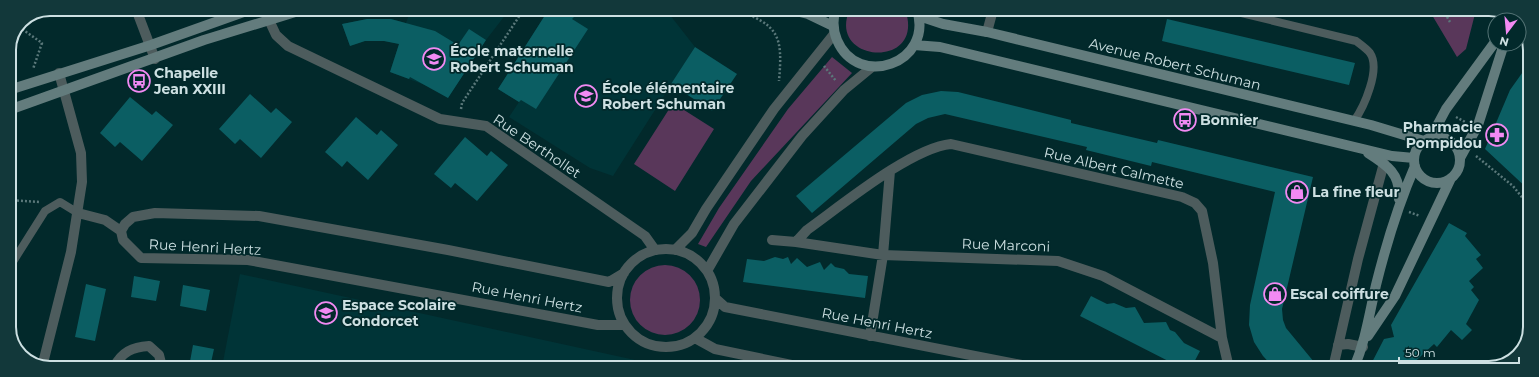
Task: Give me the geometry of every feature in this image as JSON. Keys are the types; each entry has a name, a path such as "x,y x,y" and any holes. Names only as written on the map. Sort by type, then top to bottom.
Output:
{"main road":[{"path":"16,88 151,45 232,16"},
{"path":"16,108 155,59 204,40 282,16"},
{"path":"811,16 834,30"},
{"path":"835,16 834,30 839,46 848,56 859,63 872,67 884,66 896,62 906,55 914,45 918,36 918,16"},
{"name":"Avenue Robert Schuman","path":"925,16 943,24 987,32 1427,139"},
{"path":"914,45 940,47 1392,156 1414,162 1421,177 1433,182 1439,183 1451,178"},
{"path":"1364,344 1376,286 1398,208 1419,145 1427,139 1446,109 1488,52"},
{"path":"1460,158 1478,125 1501,52"},
{"path":"1357,361 1364,344 1395,296 1451,178 1459,166 1459,152 1451,141 1444,138 1427,139"},
{"path":"1361,149 1384,163 1396,178 1400,188 1398,208"}],"street":[{"path":"139,16 155,59"},
{"path":"987,32 991,16"},
{"name":"Rue Berthollet","path":"269,20 276,34 288,46 440,119 486,126 645,236 655,250"},
{"path":"675,250 692,232 774,109 816,57 834,30"},
{"path":"707,271 734,224 802,136 844,90 872,67"},
{"path":"44,360 71,252 78,213 83,166 65,91 59,73"},
{"name":"Rue Albert Calmette","path":"796,242 807,230 890,171 933,147 951,144 1182,197 1195,203 1202,211 1213,263 1222,338 1227,361"},
{"path":"1335,361 1358,259 1384,163"},
{"path":"870,336 883,255 890,171"},
{"path":"78,213 105,220 121,231 125,224 133,217 155,214 259,216 433,247 609,282 624,273"},
{"name":"Rue Henri Hertz","path":"121,231 123,240 141,258 248,260 598,325 624,325"},
{"name":"Rue Marconi","path":"772,240 796,242 883,255 1058,261 1103,276 1222,338"},
{"path":"655,250 675,250 693,257 707,271 713,284 715,298 713,313 706,327 695,338 674,346 663,347 641,340 624,325 616,299 618,285 632,262 655,250"},
{"name":"Rue Henri Hertz","path":"715,298 724,308 1000,361"},
{"path":"695,338 715,349 772,361"},
{"path":"1338,345 1364,344"},
{"path":"117,361 119,357 134,347 149,346 159,355 160,361"}],"lane":[{"path":"1254,16 1356,41 1370,54 1374,70 1362,110 1354,121"},
{"path":"16,257 46,211 60,202 78,213"}],"path":[{"path":"460,122 462,102 519,16"},
{"path":"750,16 768,24 778,40 781,59 779,83 784,77"},
{"path":"1446,16 1450,22"},
{"path":"23,29 42,43 32,72"},
{"path":"816,57 844,90"},
{"path":"1446,109 1460,121 1478,125"},
{"path":"1466,149 1513,186 1523,198"},
{"path":"16,200 35,201 53,207"},
{"path":"1398,208 1431,221"}],"shaded area":[{"name":"École maternelle Robert Schuman","path":"408,16 505,16 486,40 448,98 430,87 390,72 399,44 384,41 365,41 350,46 342,24 367,19 391,19 406,23"},
{"name":"École élémentaire Robert Schuman","path":"545,16 671,16 695,47 613,176 590,168 509,117 519,102 498,89"},
{"path":"848,16 906,16 908,29 902,43 891,50 876,52 862,49 851,40 846,27"},
{"path":"1433,16 1474,16 1466,49 1457,57"},
{"path":"832,57 852,73 751,181 706,247 698,244 719,208 788,109"},
{"path":"673,103 714,129 675,191 634,164"},
{"path":"665,265 678,268 690,275 697,287 700,300 697,313 690,325 678,332 665,335 652,332 640,325 633,313 630,300 633,287 640,275 652,268"},
{"name":"Espace Scolaire Condorcet","path":"240,274 639,361 223,361"}],"building":[{"path":"545,16 572,16 574,17 572,19 588,29 536,109 521,100 519,102 498,89"},
{"name":"École maternelle Robert Schuman","path":"367,19 391,19 435,31 458,45 469,29 486,40 448,98 410,77 409,79 390,72 399,44 384,41 365,41 350,46 342,24"},
{"path":"1167,19 1355,63 1349,85 1162,41"},
{"path":"695,47 737,74 712,111 671,84"},
{"path":"1523,72 1523,184 1485,149 1510,90"},
{"path":"941,91 958,92 1071,120 1071,123 1157,143 1158,140 1313,177 1282,309 1283,320 1286,328 1313,361 1268,361 1254,342 1249,325 1250,305 1275,192 1152,162 1151,166 1086,150 1087,147 945,114 928,118 916,124 812,213 796,196 906,103 922,95"},
{"path":"250,94 271,113 276,108 292,122 261,158 240,139 235,144 219,129"},
{"path":"130,97 152,115 156,111 173,125 142,161 120,142 115,147 100,133"},
{"path":"356,117 377,135 381,130 398,145 368,180 347,161 342,167 325,152"},
{"path":"465,137 487,156 491,151 508,165 477,201 455,183 451,188 434,174"},
{"path":"1449,223 1467,233 1465,236 1481,255 1476,259 1483,268 1469,281 1474,287 1471,290 1479,300 1466,324 1472,330 1462,340 1451,330 1437,347 1434,344 1416,361 1373,361 1384,339 1394,337 1391,325"},
{"path":"775,257 783,259 788,257 791,264 797,258 807,267 820,262 824,270 831,263 835,267 844,269 849,274 868,276 865,298 743,282 747,259 764,261"},
{"path":"134,276 160,281 156,301 131,297"},
{"path":"86,284 106,289 95,341 75,337"},
{"path":"183,285 210,290 206,311 180,306"},
{"path":"1091,296 1107,304 1114,303 1126,308 1135,307 1144,323 1166,322 1170,330 1175,332 1184,343 1200,351 1195,361 1168,361 1080,316"},
{"path":"193,345 214,349 211,361 190,361"}],"place":[{"name":"École maternelle Robert Schuman","path":"434,59"},
{"name":"Chapelle Jean XXIII","path":"139,81"},
{"name":"École élémentaire Robert Schuman","path":"586,96"},
{"name":"Bonnier","path":"1185,120"},
{"name":"Pharmacie Pompidou","path":"1497,135"},
{"name":"La fine fleur","path":"1297,192"},
{"name":"Escal coiffure","path":"1275,294"},
{"name":"Espace Scolaire Condorcet","path":"326,313"}]}
